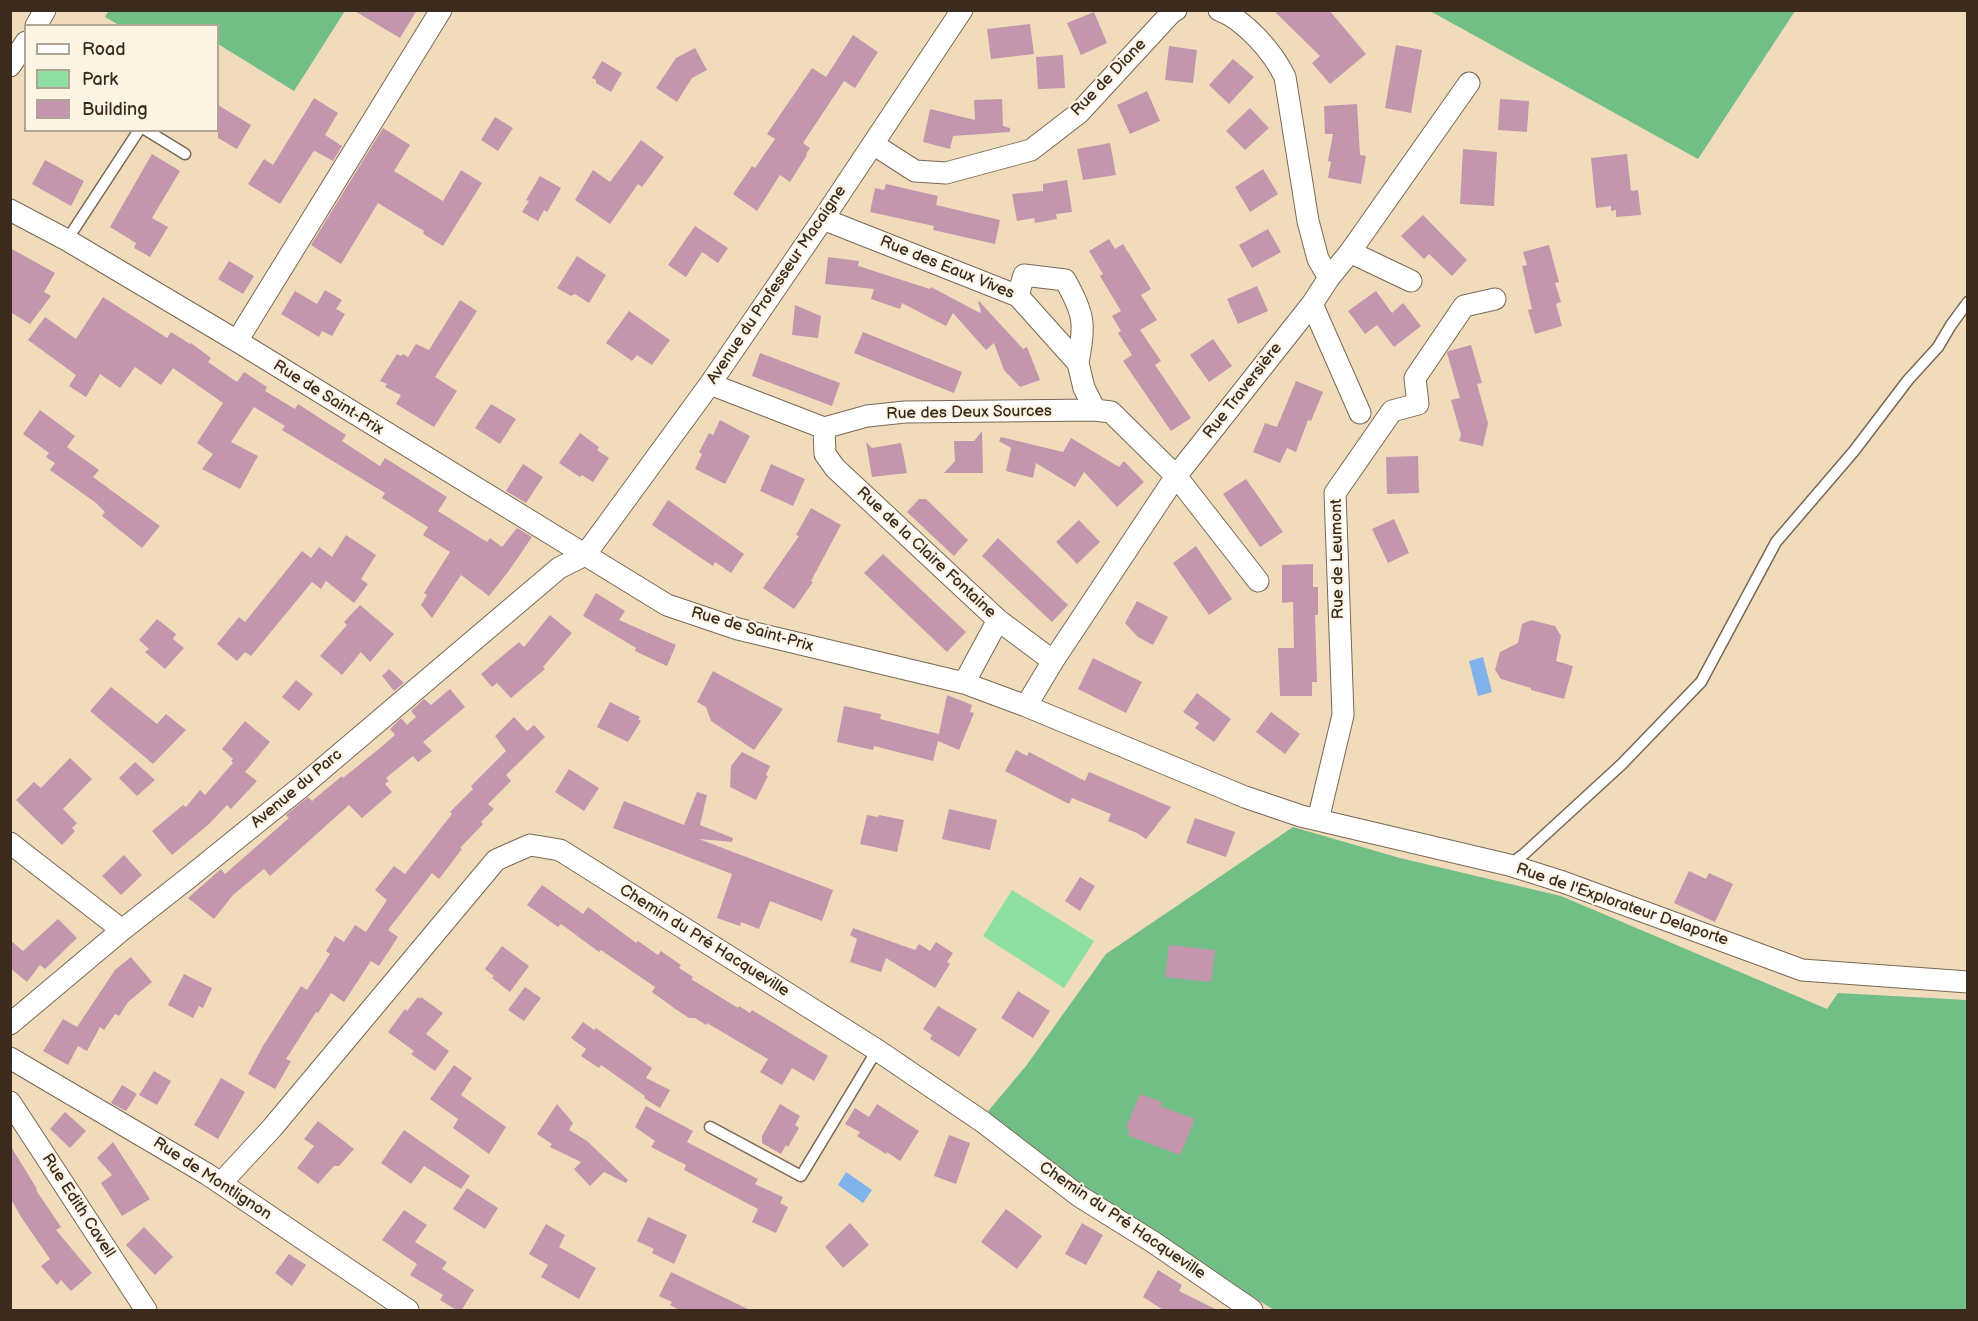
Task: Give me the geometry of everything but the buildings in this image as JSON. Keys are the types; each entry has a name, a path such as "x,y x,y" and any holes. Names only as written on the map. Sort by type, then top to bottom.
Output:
{"street":[{"path":"37,24 45,10"},
{"path":"237,341 441,10"},
{"name":"Avenue du Professeur Macaigne","path":"585,555 710,384 962,10"},
{"name":"Rue de Diane","path":"873,144 915,171 946,173 1031,150 1079,113 1176,10"},
{"path":"1228,12 1267,49 1285,76 1308,221 1318,259 1329,278"},
{"path":"10,66 24,45"},
{"name":"Rue Traversière","path":"1026,706 1053,661 1176,476 1312,304 1469,83"},
{"name":"Rue de Saint-Prix","path":"10,210 67,240 237,341 667,605 738,629 964,683 1026,706 1245,797"},
{"name":"Rue des Eaux Vives","path":"823,219 1018,296 1078,363 1084,388 1095,410"},
{"path":"1350,252 1411,282"},
{"path":"1018,296 1024,275 1065,280 1079,304 1083,330 1078,363"},
{"name":"Rue de Leumont","path":"1318,820 1343,715 1335,494 1392,411 1418,404 1415,378 1464,306 1495,299"},
{"path":"1312,304 1360,413"},
{"path":"710,384 824,428"},
{"path":"1095,410 1112,412 1176,476 1258,581"},
{"name":"Rue des Deux Sources","path":"824,428 867,416 905,412 1095,410"},
{"name":"Rue de la Claire Fontaine","path":"824,428 825,454 835,468 998,620 1053,661"},
{"name":"Avenue du Parc","path":"10,1024 122,930 301,787 559,568 585,555"},
{"path":"964,683 998,620"},
{"name":"Rue de l'Explorateur Delaporte","path":"1245,797 1318,820 1509,866 1563,882 1802,970 1968,982"},
{"path":"10,843 122,930"},
{"name":"Chemin du Pré Hacqueville","path":"221,1183 272,1128 496,860 530,845 560,850 877,1050 983,1122 1079,1196 1153,1242 1252,1311"},
{"name":"Rue de Montlignon","path":"10,1058 185,1160 408,1311"},
{"name":"Rue Edith Cavell","path":"10,1102 146,1311"}],"lane":[{"path":"67,240 138,132"},
{"path":"149,132 185,154"},
{"path":"1509,866 1622,764 1701,682 1776,542 1854,451 1908,380 1938,347 1968,302"},
{"path":"710,1127 801,1176 877,1050"}],"green space":[{"path":"109,10 345,10 294,91 219,45 219,24 117,24 105,17"},
{"path":"1430,11 1795,11 1698,159"},
{"path":"1293,827 1400,858 1561,896 1827,1009 1838,993 1967,1000 1967,1310 1274,1310 1085,1192 984,1116 1026,1066 1106,954"},
{"path":"1012,890 1094,941 1064,988 983,936"}],"water":[{"path":"1483,657 1492,692 1478,696 1469,661"},
{"path":"846,1172 872,1190 863,1203 838,1185"}]}
